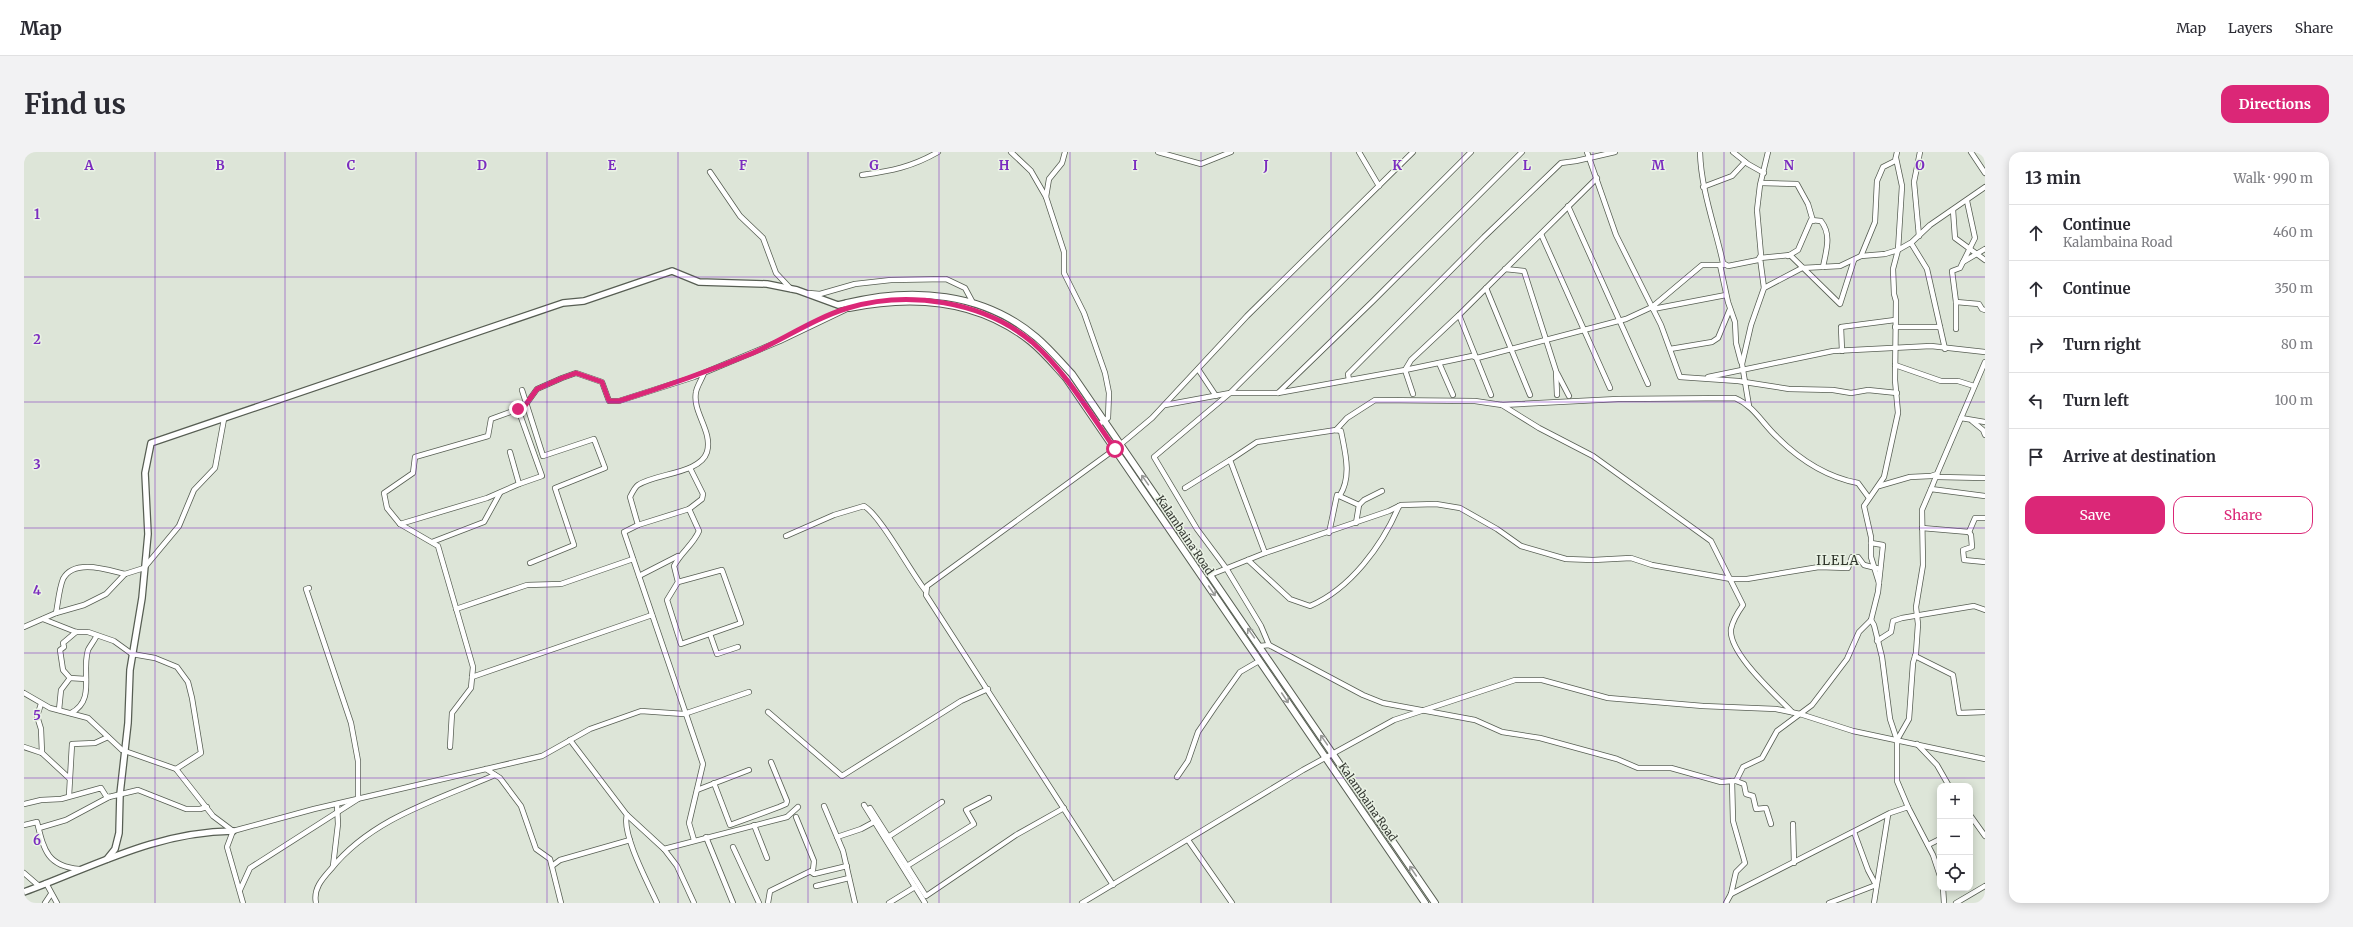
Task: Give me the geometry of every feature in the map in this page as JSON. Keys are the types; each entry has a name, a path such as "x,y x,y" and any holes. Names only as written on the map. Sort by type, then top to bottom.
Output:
{"main road":[{"path":"848,306 867,298 904,294 944,296 972,302 996,312 1034,336 1072,374 1435,903"},
{"name":"Kalambaina Road","path":"848,306 889,301 943,302 970,308 993,318 1030,341 1043,353 1066,378 1425,903"}],"street":[{"path":"862,175 897,170 921,161 938,152"},
{"path":"1011,152 1031,171 1046,197 1064,252 1064,273 1084,313 1104,373 1109,393 1108,418 1098,425"},
{"path":"1046,197 1049,179 1062,163 1065,152"},
{"path":"1158,152 1200,164 1231,152"},
{"path":"1359,152 1379,186"},
{"path":"925,590 927,586 1115,449 1164,405 1247,316 1413,152"},
{"path":"1269,645 1261,626 1226,568 1197,529 1154,457 1230,393 1471,152"},
{"path":"1278,393 1373,302 1522,152"},
{"path":"1586,152 1597,178 1616,235 1652,308 1670,349 1680,378 1746,382 1789,389 1833,390 1851,393 1868,390 1896,393"},
{"path":"1349,380 1348,374 1542,180 1561,163 1615,152"},
{"path":"1700,152 1703,187 1722,265 1726,295 1735,322 1736,343 1746,382 1749,406"},
{"path":"1732,152 1745,162 1764,172"},
{"path":"1742,364 1751,325 1764,288 1760,258 1757,210 1768,152"},
{"path":"1879,583 1873,568 1871,536 1864,506 1879,486 1888,462 1897,420 1898,404 1895,365 1896,301 1894,294 1893,269 1898,250 1902,186 1896,152"},
{"path":"1919,236 1914,182 1920,152"},
{"path":"1971,152 1985,173"},
{"path":"1862,256 1875,222 1877,181 1883,166 1895,161 1896,158"},
{"path":"1703,187 1732,176 1745,162"},
{"path":"710,172 740,216 763,238 776,273 791,289"},
{"path":"1413,394 1405,370 1411,360 1459,315 1597,178"},
{"path":"1761,183 1797,184 1808,204 1813,221"},
{"path":"1764,288 1805,268 1840,266 1862,256 1885,254 1898,250 1911,243 1985,187"},
{"path":"1956,329 1956,302 1952,271 1960,268 1975,238 1967,201"},
{"path":"1568,206 1648,384"},
{"path":"1953,210 1954,238 1985,260"},
{"path":"1652,308 1702,265 1728,266 1751,262 1760,258 1788,256 1798,250 1804,234 1813,221"},
{"path":"1813,221 1822,221 1827,228 1828,242 1823,267"},
{"path":"1541,234 1585,329 1610,388"},
{"path":"1911,243 1927,269 1946,349"},
{"path":"1963,262 1985,249"},
{"path":"1788,256 1805,268 1840,304 1854,260"},
{"path":"1505,269 1524,271 1556,371 1569,396"},
{"path":"107,859 115,849 119,833 120,794 126,752 130,670 142,598 148,534 145,473 151,443 563,303 584,301 672,272 699,282 767,284 820,294 855,284 891,280 946,279 965,288 972,302"},
{"path":"1486,288 1530,395"},
{"path":"804,292 838,305 848,306"},
{"path":"1164,405 1230,393 1278,393 1405,370 1472,356 1477,358 1620,320 1652,308 1726,295"},
{"path":"1956,302 1979,304 1982,309 1985,310"},
{"path":"450,747 452,713 471,688 473,667 438,546 400,524 387,508 384,493 414,473 415,457 488,436 492,419 518,409 526,404 537,389 576,373 602,382 612,401 619,401 704,373 780,341 848,306"},
{"path":"1670,349 1712,342 1718,338 1730,309"},
{"path":"1459,315 1491,395"},
{"path":"1842,351 1841,327 1895,320"},
{"path":"1895,327 1940,327"},
{"path":"1701,379 1842,351 1931,346 1946,349 1985,352"},
{"path":"1897,740 1909,720 1915,656 1916,607 1923,565 1922,510 1985,362"},
{"path":"1439,363 1453,395"},
{"path":"1895,365 1940,381 1958,381 1974,386"},
{"path":"1198,369 1216,396"},
{"path":"1556,371 1557,395"},
{"path":"638,525 630,497 637,486 654,478 695,467 707,452 708,440 697,406 696,393 704,373"},
{"path":"1979,375 1985,376"},
{"path":"522,390 543,456 594,439 605,468 555,488 574,545 530,563"},
{"path":"1336,430 1347,418 1375,400 1475,401 1502,404 1618,399 1735,398 1749,406 1777,437 1817,469 1839,479 1858,483 1869,498"},
{"path":"1502,404 1539,428 1593,456 1711,541 1743,605 1735,616 1731,630 1736,646 1757,677 1792,712"},
{"path":"400,524 438,514 500,493 519,484 542,476 518,409"},
{"path":"1961,418 1985,422"},
{"path":"24,628 56,613 84,605 106,594 125,574 144,568 179,526 194,490 215,468 224,419"},
{"path":"1972,421 1983,430 1985,435"},
{"path":"1185,488 1257,442 1336,430 1342,431 1347,463 1345,487 1340,495 1337,495 1333,507 1329,533"},
{"path":"510,452 519,484"},
{"path":"1230,460 1265,553"},
{"path":"690,468 703,494 702,500 689,509 638,525 624,532 703,764 689,823 694,840"},
{"path":"1879,486 1910,477 1931,476 1937,474"},
{"path":"1937,474 1938,477 1985,478"},
{"path":"1931,489 1985,496"},
{"path":"1356,523 1358,505 1382,490"},
{"path":"432,542 484,522 500,493"},
{"path":"1340,495 1358,505"},
{"path":"1210,575 1265,553 1329,533 1400,506 1436,504 1460,508 1498,529 1521,546 1566,559 1593,560 1632,558 1652,565 1731,579 1747,579 1820,567 1848,568 1852,557 1858,557 1864,565 1880,569"},
{"path":"786,536 834,515 864,506 875,514 911,573 925,590 926,595 1113,885"},
{"path":"1248,560 1290,599 1310,606 1326,599 1366,561 1390,528 1400,506"},
{"path":"639,576 678,556 695,541 699,531 689,509"},
{"path":"1968,532 1975,518 1985,518"},
{"path":"1922,528 1968,532"},
{"path":"1968,532 1971,535 1972,547 1963,550 1964,560 1985,562"},
{"path":"1871,543 1883,545 1879,583 1871,620 1878,641 1887,683 1890,719 1897,740 1897,781 1937,868"},
{"path":"678,556 674,566 678,582"},
{"path":"456,609 527,585 561,584 633,559"},
{"path":"56,613 64,578 75,569 96,566 125,574"},
{"path":"722,570 741,623 682,644 667,600 678,582 722,570"},
{"path":"309,588 306,590 351,723 358,761 358,799"},
{"path":"1878,641 1891,632 1893,621 1974,606 1985,610"},
{"path":"472,677 652,615"},
{"path":"43,619 76,632 88,632 96,637 114,641 132,654 155,658 177,667 188,682 201,753 176,769"},
{"path":"1726,903 1731,894 1736,872 1745,863 1733,821 1734,781 1743,767 1762,758 1777,731 1812,705 1847,659 1859,632 1871,620"},
{"path":"76,632 63,643 64,647 60,650 63,670 70,678 86,679"},
{"path":"710,634 717,654 738,647"},
{"path":"70,713 81,705 86,696 88,651 96,637"},
{"path":"1260,646 1269,645 1372,699 1479,721 1502,732 1525,734 1546,739 1617,759 1638,768 1671,768 1721,782 1734,781 1744,784 1746,794 1753,796 1756,809 1766,808 1771,824"},
{"path":"1915,656 1953,675 1959,713 1985,712"},
{"path":"1177,777 1188,761 1198,732 1240,672 1260,661"},
{"path":"60,710 62,690 70,678"},
{"path":"1082,903 1333,753 1394,720 1504,682 1527,679 1542,680 1608,698 1707,706 1776,708 1853,731 1985,759"},
{"path":"768,712 842,776 961,701 988,689"},
{"path":"24,892 79,869 157,841 216,831 233,831 336,804 542,756 590,729 641,711 686,714 749,692"},
{"path":"24,693 41,704 90,720"},
{"path":"41,704 37,716 41,729 42,753"},
{"path":"81,705 90,720 108,738 126,752 176,769 213,816 233,831"},
{"path":"69,796 72,744 94,743 108,738"},
{"path":"570,740 627,815 664,849 677,866 694,903"},
{"path":"1917,744 1936,765 1947,783"},
{"path":"24,747 42,753 69,778"},
{"path":"714,783 730,825 779,807 786,804 786,801 771,762"},
{"path":"486,769 496,775 521,806 536,849 550,859 561,903"},
{"path":"697,790 749,770"},
{"path":"316,903 314,893 333,866 343,853 366,834 386,822 496,775"},
{"path":"24,804 41,800 61,799 101,788 106,796 109,797"},
{"path":"39,828 66,820 109,797 138,790 186,809 200,809 207,807"},
{"path":"907,866 974,824 966,810 989,798"},
{"path":"240,890 250,868 358,799"},
{"path":"888,837 942,802"},
{"path":"333,866 338,812 336,804"},
{"path":"864,805 925,903"},
{"path":"824,806 837,837 855,903"},
{"path":"664,849 787,817 798,807"},
{"path":"1731,894 1888,815 1908,807"},
{"path":"870,808 926,896 1016,836 1064,808"},
{"path":"627,815 625,821 630,840 657,903"},
{"path":"1874,903 1888,815"},
{"path":"796,817 814,861 813,870 811,872"},
{"path":"24,825 37,822 46,854 65,868 79,869"},
{"path":"837,837 861,829 874,822"},
{"path":"1973,822 1985,836"},
{"path":"1793,824 1794,863"},
{"path":"754,825 767,858"},
{"path":"233,831 227,847 243,903"},
{"path":"1854,832 1868,870 1876,885"},
{"path":"706,837 733,903"},
{"path":"552,866 560,860 630,840"},
{"path":"1188,840 1232,903"},
{"path":"1928,846 1937,841"},
{"path":"732,847 758,903"},
{"path":"768,903 770,891 811,872 814,874 846,866"},
{"path":"24,873 39,886"},
{"path":"816,886 849,878"},
{"path":"46,882 57,903"},
{"path":"1829,903 1876,885"},
{"path":"1956,903 1985,886"},
{"path":"889,903 915,888"},
{"path":"1943,891 1944,903"},
{"path":"45,903 51,894"}],"district":[{"name":"ILELA","path":"1838,560"}],"route":[{"path":"518,409 524,407 537,389 576,373 582,374 586,378 602,382 609,401 619,401 694,377 780,341 848,308 889,301 943,302 970,308 993,318 1030,341 1066,378 1115,449"}]}
